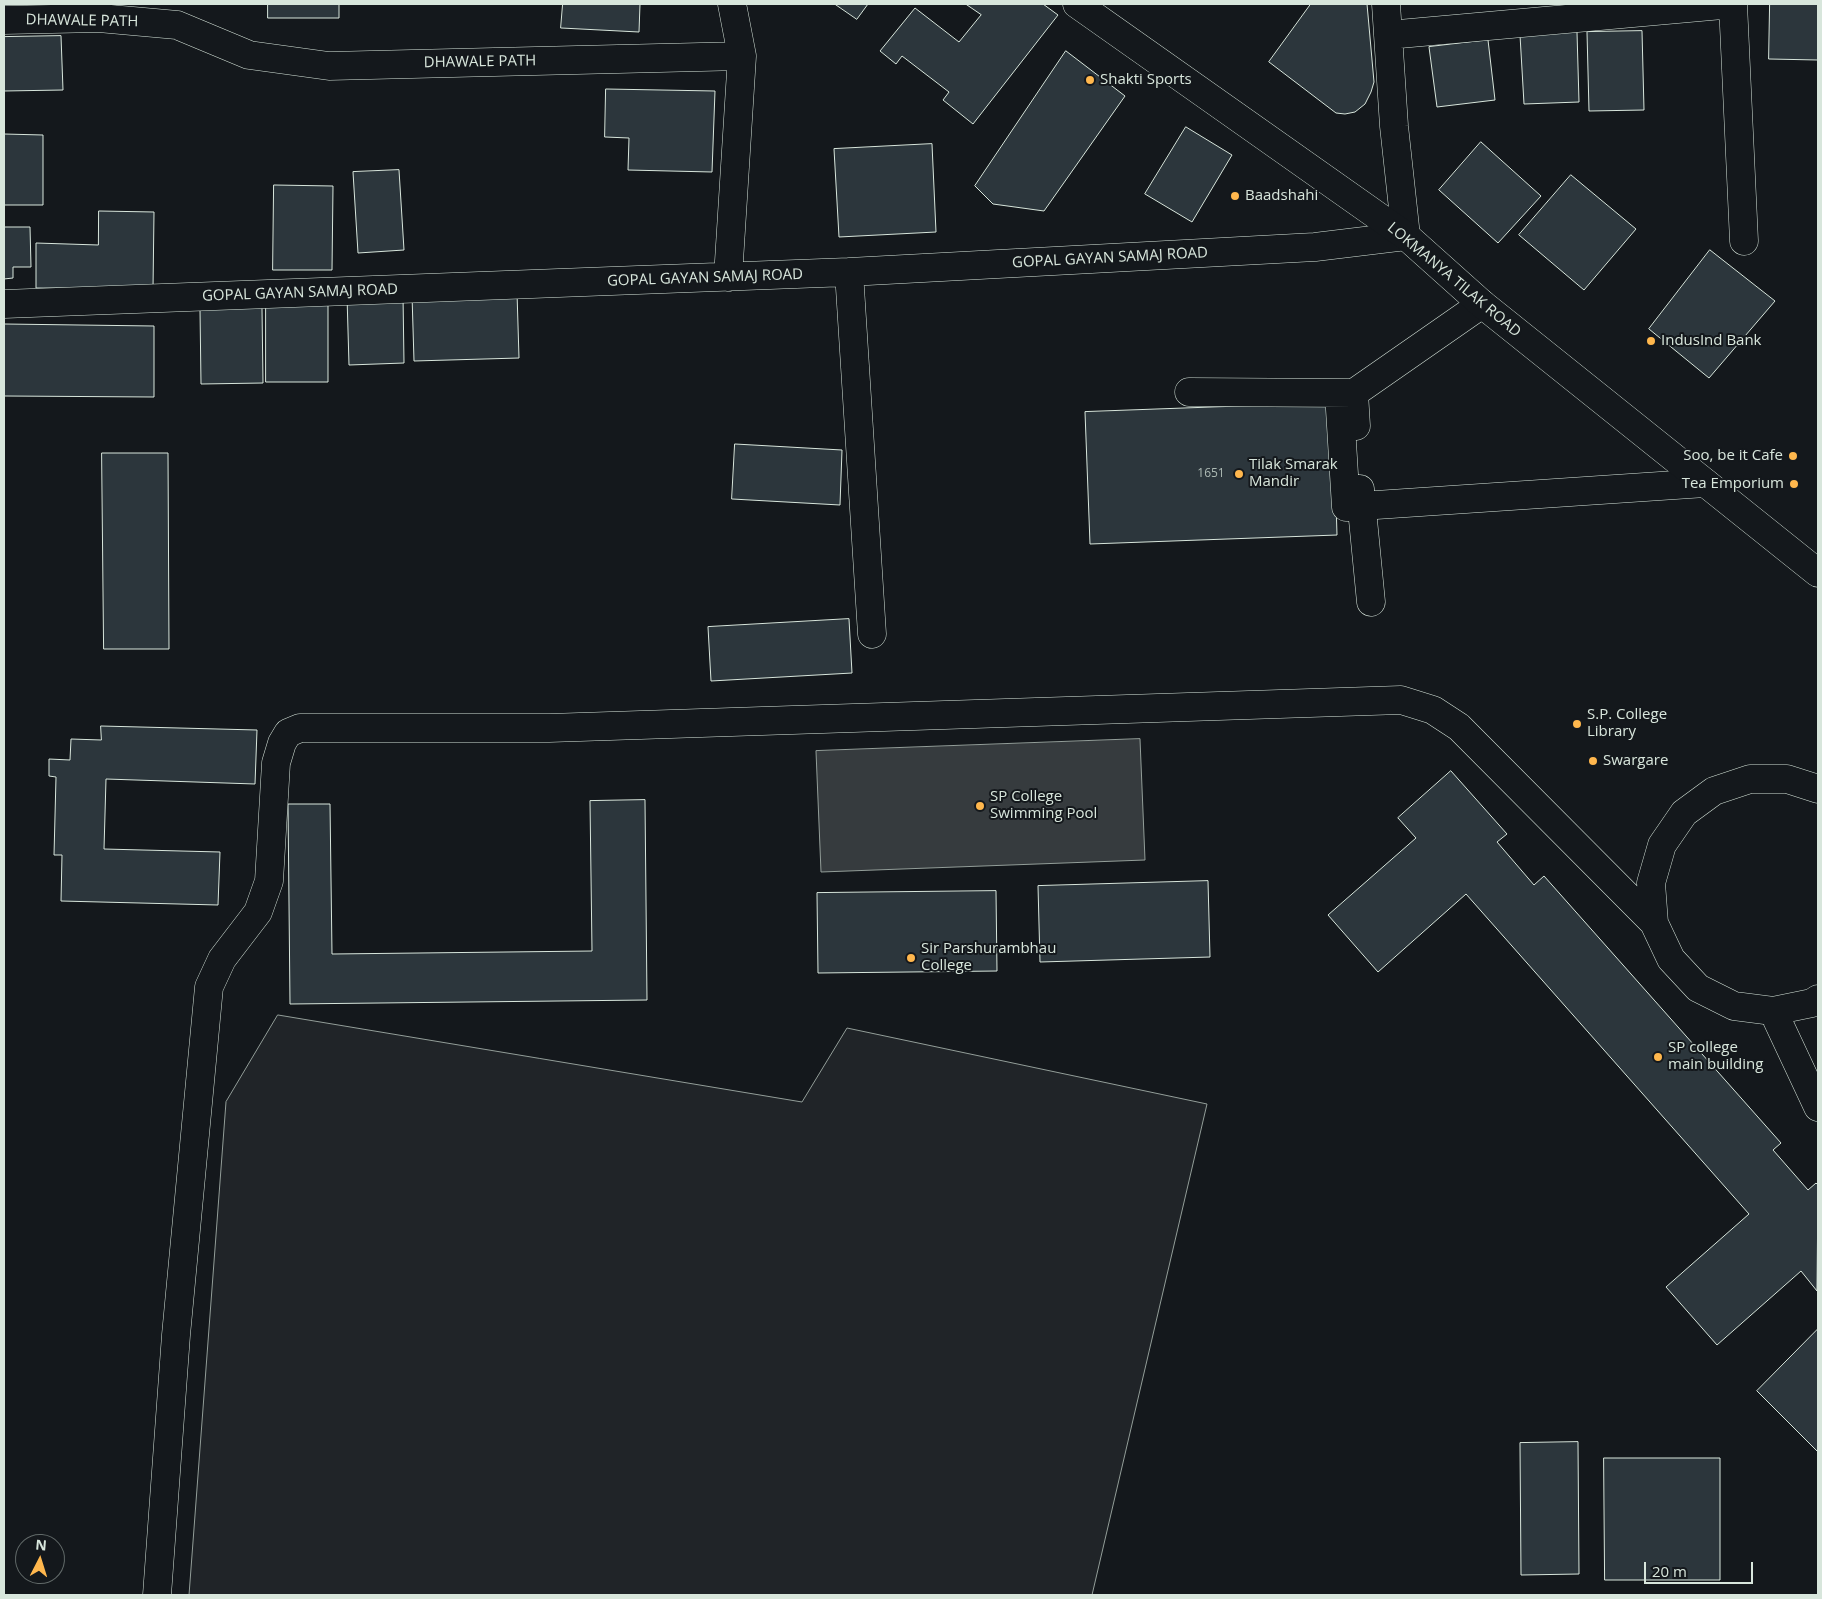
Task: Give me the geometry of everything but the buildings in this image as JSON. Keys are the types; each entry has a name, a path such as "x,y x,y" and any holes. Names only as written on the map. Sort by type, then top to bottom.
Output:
{"street":[{"path":"728,277 742,56 732,4"},
{"name":"LOKMANYA TILAK ROAD","path":"1077,4 1406,236 1482,304 1818,573"},
{"path":"1386,4 1396,144 1406,236"},
{"path":"1388,35 1733,4 1744,241"},
{"name":"DHAWALE PATH","path":"4,20 98,11 177,25 249,55 329,66 742,56"},
{"name":"GOPAL GAYAN SAMAJ ROAD","path":"4,304 849,272 1314,247 1406,236"},
{"path":"849,272 872,634"},
{"path":"1189,392 1346,393 1482,304"},
{"path":"1346,393 1371,602"},
{"path":"1361,506 1705,483"},
{"path":"157,1595 176,1335 209,988 222,959 258,912 269,881 276,763 282,743 288,733 300,728 549,728 1402,700 1434,710 1459,727 1654,923 1671,959 1698,988 1734,1006 1773,1011 1812,1003 1818,999"},
{"path":"1654,923 1651,883 1656,864 1662,846 1684,813 1714,791 1750,779 1787,779 1818,789"},
{"path":"1773,1011 1818,1107"}],"shaded area":[{"name":"SP College Swimming Pool","path":"1140,739 1145,860 821,872 816,751"},
{"path":"278,1015 802,1102 847,1028 1207,1104 1092,1595 189,1595 226,1102"}],"place":[{"name":"Shakti Sports","path":"1090,80"},
{"name":"Baadshahi","path":"1235,196"},
{"name":"IndusInd Bank","path":"1651,341"},
{"name":"Soo, be it Cafe","path":"1793,456"},
{"name":"Tilak Smarak Mandir","path":"1239,474"},
{"name":"Tea Emporium","path":"1794,484"},
{"name":"S.P. College Library","path":"1577,724"},
{"name":"Swargare","path":"1593,761"},
{"name":"SP College Swimming Pool","path":"980,806"},
{"name":"Sir Parshurambhau College","path":"911,958"},
{"name":"SP college main building","path":"1658,1057"}]}
